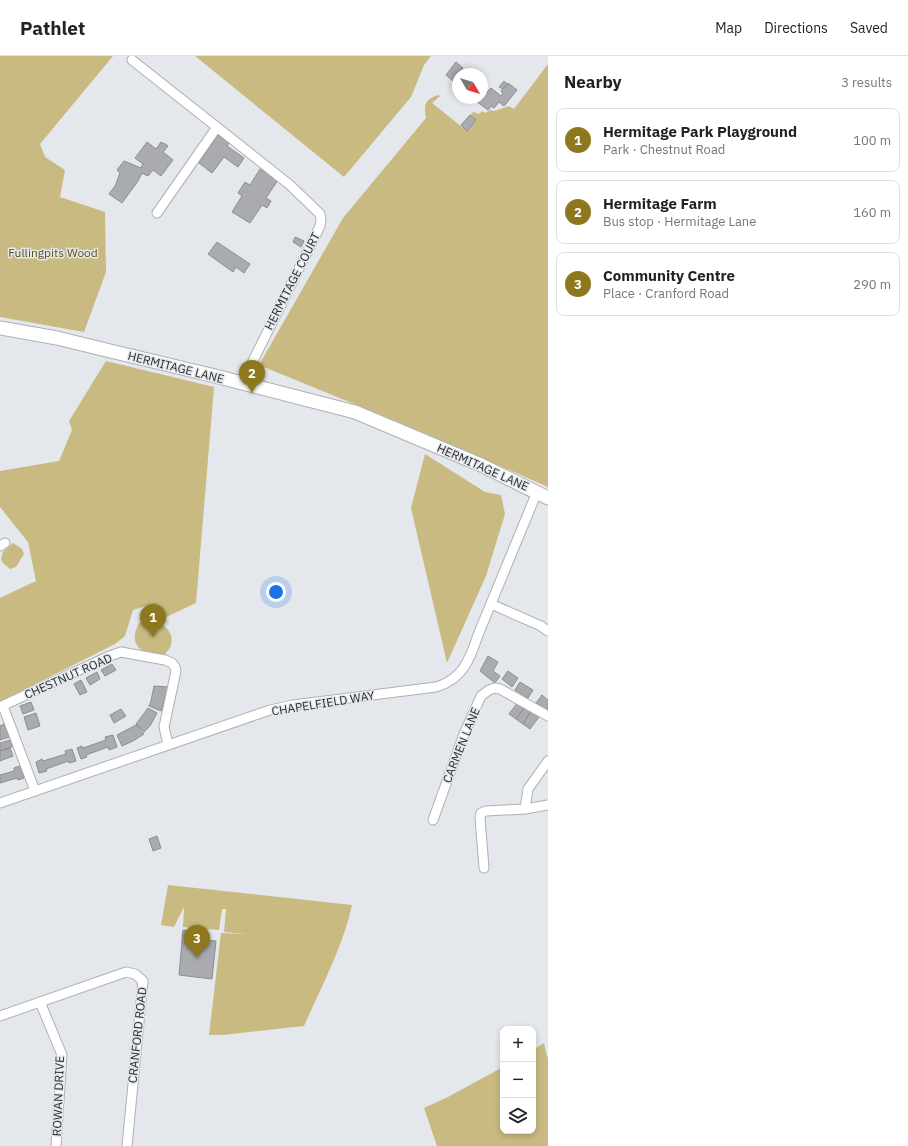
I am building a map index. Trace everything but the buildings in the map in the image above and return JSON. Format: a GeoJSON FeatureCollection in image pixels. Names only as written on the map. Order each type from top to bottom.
{"type":"FeatureCollection","features":[{"type":"Feature","properties":{"kind":"main road","name":"HERMITAGE LANE"},"geometry":{"type":"LineString","coordinates":[[0,328],[56,338],[355,412],[481,465],[542,495]]}},
{"type":"Feature","properties":{"kind":"street","name":"HERMITAGE COURT"},"geometry":{"type":"LineString","coordinates":[[132,60],[290,185],[320,214],[320,226],[242,383]]}},
{"type":"Feature","properties":{"kind":"street"},"geometry":{"type":"LineString","coordinates":[[157,213],[217,127]]}},
{"type":"Feature","properties":{"kind":"street","name":"CHAPELFIELD WAY"},"geometry":{"type":"LineString","coordinates":[[0,803],[168,744],[282,707],[443,685],[458,674],[470,658],[478,634],[491,604],[542,495]]}},
{"type":"Feature","properties":{"kind":"street"},"geometry":{"type":"LineString","coordinates":[[491,604],[548,630]]}},
{"type":"Feature","properties":{"kind":"street","name":"CHESTNUT ROAD"},"geometry":{"type":"LineString","coordinates":[[1,707],[107,657],[121,652],[165,660],[172,663],[176,671],[164,727],[168,744]]}},
{"type":"Feature","properties":{"kind":"street","name":"CARMEN LANE"},"geometry":{"type":"LineString","coordinates":[[433,820],[464,734],[481,696],[489,690],[495,688],[500,689],[548,716]]}},
{"type":"Feature","properties":{"kind":"street"},"geometry":{"type":"LineString","coordinates":[[1,707],[35,791]]}},
{"type":"Feature","properties":{"kind":"street"},"geometry":{"type":"LineString","coordinates":[[525,809],[528,789],[548,761]]}},
{"type":"Feature","properties":{"kind":"street"},"geometry":{"type":"LineString","coordinates":[[484,868],[480,818],[481,813],[486,811],[525,809],[548,805]]}},
{"type":"Feature","properties":{"kind":"street","name":"CRANFORD ROAD"},"geometry":{"type":"LineString","coordinates":[[0,1016],[126,972],[135,974],[142,981],[127,1146]]}},
{"type":"Feature","properties":{"kind":"street","name":"ROWAN DRIVE"},"geometry":{"type":"LineString","coordinates":[[40,1002],[62,1055],[56,1146]]}},
{"type":"Feature","properties":{"kind":"green space","name":"Fullingpits Wood"},"geometry":{"type":"Polygon","coordinates":[[[0,56],[113,56],[40,144],[45,157],[65,170],[60,197],[105,212],[106,272],[84,332],[0,317],[0,56]]]}},
{"type":"Feature","properties":{"kind":"green space"},"geometry":{"type":"Polygon","coordinates":[[[195,56],[431,56],[424,65],[411,97],[344,177],[195,56]]]}},
{"type":"Feature","properties":{"kind":"green space"},"geometry":{"type":"Polygon","coordinates":[[[548,64],[548,487],[403,424],[259,365],[343,218],[426,118],[425,106],[428,101],[438,95],[440,96],[432,103],[467,131],[476,120],[470,115],[473,112],[479,114],[482,111],[485,113],[490,110],[494,111],[509,106],[514,109],[548,64]]]}},
{"type":"Feature","properties":{"kind":"green space"},"geometry":{"type":"Polygon","coordinates":[[[106,361],[214,387],[196,603],[166,617],[152,604],[133,610],[125,636],[115,644],[0,702],[0,598],[36,581],[28,542],[0,507],[0,471],[59,461],[72,430],[69,421],[106,361]]]}},
{"type":"Feature","properties":{"kind":"green space"},"geometry":{"type":"Polygon","coordinates":[[[425,454],[485,492],[501,495],[505,514],[486,576],[447,663],[411,508],[425,454]]]}},
{"type":"Feature","properties":{"kind":"green space"},"geometry":{"type":"Polygon","coordinates":[[[13,543],[22,549],[24,554],[16,567],[10,569],[1,559],[3,552],[13,543]]]}},
{"type":"Feature","properties":{"kind":"green space"},"geometry":{"type":"Polygon","coordinates":[[[153,621],[162,625],[171,635],[172,640],[170,648],[164,656],[147,654],[139,648],[135,642],[135,632],[139,623],[153,621]]]}},
{"type":"Feature","properties":{"kind":"green space"},"geometry":{"type":"Polygon","coordinates":[[[168,885],[352,905],[343,936],[304,1026],[223,1035],[209,1035],[221,933],[247,934],[224,932],[226,909],[222,909],[219,930],[183,927],[184,907],[174,927],[161,925],[168,885]]]}},
{"type":"Feature","properties":{"kind":"green space"},"geometry":{"type":"Polygon","coordinates":[[[544,1043],[548,1060],[548,1146],[437,1146],[424,1108],[448,1097],[500,1069],[500,1134],[536,1134],[536,1048],[544,1043]]]}},
{"type":"Feature","properties":{"kind":"place","name":"Hermitage Farm"},"geometry":{"type":"Point","coordinates":[252,393]}},
{"type":"Feature","properties":{"kind":"place","name":"Hermitage Park Playground"},"geometry":{"type":"Point","coordinates":[153,637]}},
{"type":"Feature","properties":{"kind":"place","name":"Community Centre"},"geometry":{"type":"Point","coordinates":[197,958]}}]}
